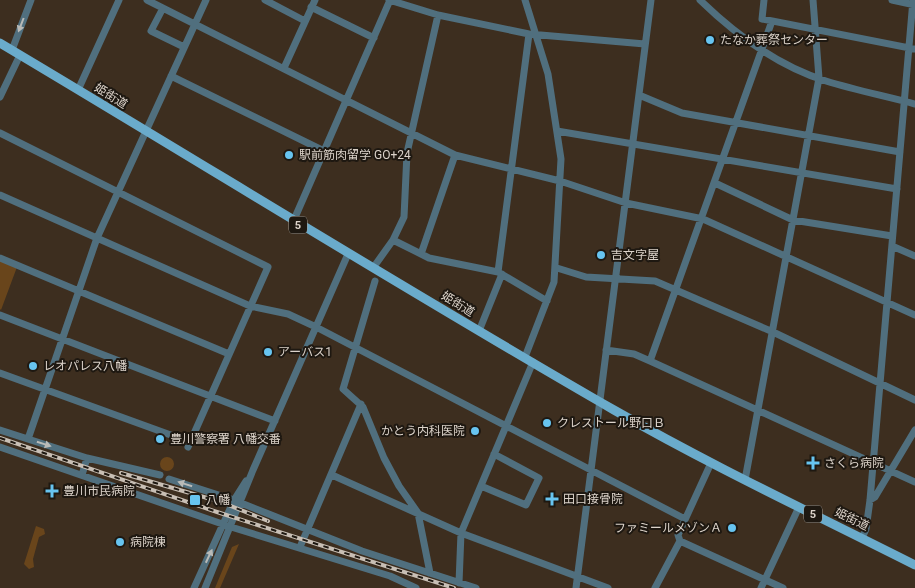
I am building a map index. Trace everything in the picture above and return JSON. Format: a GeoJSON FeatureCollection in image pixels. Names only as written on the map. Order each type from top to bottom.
{"type":"FeatureCollection","features":[{"type":"Feature","properties":{"kind":"main road","name":"姫街道"},"geometry":{"type":"LineString","coordinates":[[0,43],[293,222],[600,402],[711,464],[915,565]]}},
{"type":"Feature","properties":{"kind":"street"},"geometry":{"type":"LineString","coordinates":[[0,96],[16,52],[31,0]]}},
{"type":"Feature","properties":{"kind":"street"},"geometry":{"type":"LineString","coordinates":[[78,90],[119,0]]}},
{"type":"Feature","properties":{"kind":"street"},"geometry":{"type":"LineString","coordinates":[[147,0],[455,155],[560,181],[626,203],[703,219],[785,258],[915,315]]}},
{"type":"Feature","properties":{"kind":"street"},"geometry":{"type":"LineString","coordinates":[[28,439],[97,238],[144,131],[206,0]]}},
{"type":"Feature","properties":{"kind":"street"},"geometry":{"type":"LineString","coordinates":[[265,0],[305,21]]}},
{"type":"Feature","properties":{"kind":"street"},"geometry":{"type":"LineString","coordinates":[[293,222],[390,0],[438,15],[537,36],[645,44]]}},
{"type":"Feature","properties":{"kind":"street"},"geometry":{"type":"LineString","coordinates":[[459,583],[461,533],[506,424],[529,360],[557,268],[561,159],[548,74],[525,0]]}},
{"type":"Feature","properties":{"kind":"street"},"geometry":{"type":"LineString","coordinates":[[576,588],[606,350],[617,280],[651,0]]}},
{"type":"Feature","properties":{"kind":"street"},"geometry":{"type":"LineString","coordinates":[[700,0],[761,50],[819,78],[915,104]]}},
{"type":"Feature","properties":{"kind":"street"},"geometry":{"type":"LineString","coordinates":[[764,0],[762,19],[912,49]]}},
{"type":"Feature","properties":{"kind":"street"},"geometry":{"type":"LineString","coordinates":[[745,480],[819,78],[813,0]]}},
{"type":"Feature","properties":{"kind":"street"},"geometry":{"type":"LineString","coordinates":[[862,538],[866,529],[870,500],[904,102],[912,49],[914,3],[892,0]]}},
{"type":"Feature","properties":{"kind":"street"},"geometry":{"type":"LineString","coordinates":[[284,68],[313,4],[374,38]]}},
{"type":"Feature","properties":{"kind":"street"},"geometry":{"type":"LineString","coordinates":[[163,8],[152,31],[184,47]]}},
{"type":"Feature","properties":{"kind":"street"},"geometry":{"type":"LineString","coordinates":[[373,268],[393,240],[404,217],[407,153],[438,15]]}},
{"type":"Feature","properties":{"kind":"street"},"geometry":{"type":"LineString","coordinates":[[650,361],[703,219],[772,21]]}},
{"type":"Feature","properties":{"kind":"street"},"geometry":{"type":"LineString","coordinates":[[479,331],[500,273],[529,34]]}},
{"type":"Feature","properties":{"kind":"street"},"geometry":{"type":"LineString","coordinates":[[171,76],[324,151]]}},
{"type":"Feature","properties":{"kind":"street"},"geometry":{"type":"LineString","coordinates":[[639,95],[682,112],[900,152]]}},
{"type":"Feature","properties":{"kind":"street"},"geometry":{"type":"LineString","coordinates":[[557,131],[897,189]]}},
{"type":"Feature","properties":{"kind":"street"},"geometry":{"type":"LineString","coordinates":[[0,133],[118,190],[268,267],[189,444],[0,373]]}},
{"type":"Feature","properties":{"kind":"street"},"geometry":{"type":"LineString","coordinates":[[421,254],[455,155]]}},
{"type":"Feature","properties":{"kind":"street"},"geometry":{"type":"LineString","coordinates":[[715,183],[793,220],[892,236]]}},
{"type":"Feature","properties":{"kind":"street"},"geometry":{"type":"LineString","coordinates":[[0,195],[250,306],[288,314],[316,327],[506,424],[685,519]]}},
{"type":"Feature","properties":{"kind":"street"},"geometry":{"type":"LineString","coordinates":[[393,240],[429,258],[500,273],[547,301]]}},
{"type":"Feature","properties":{"kind":"street"},"geometry":{"type":"LineString","coordinates":[[892,246],[915,256]]}},
{"type":"Feature","properties":{"kind":"street"},"geometry":{"type":"LineString","coordinates":[[194,588],[224,524],[238,502],[253,470],[348,254]]}},
{"type":"Feature","properties":{"kind":"street"},"geometry":{"type":"LineString","coordinates":[[0,258],[229,354]]}},
{"type":"Feature","properties":{"kind":"street"},"geometry":{"type":"LineString","coordinates":[[557,268],[586,277],[655,281],[773,332],[915,400]]}},
{"type":"Feature","properties":{"kind":"street"},"geometry":{"type":"LineString","coordinates":[[375,281],[343,389],[361,404],[384,458],[399,486],[418,513],[430,573]]}},
{"type":"Feature","properties":{"kind":"street"},"geometry":{"type":"LineString","coordinates":[[0,315],[274,421]]}},
{"type":"Feature","properties":{"kind":"street"},"geometry":{"type":"LineString","coordinates":[[606,350],[634,354],[915,482]]}},
{"type":"Feature","properties":{"kind":"street"},"geometry":{"type":"LineString","coordinates":[[300,547],[361,404]]}},
{"type":"Feature","properties":{"kind":"street"},"geometry":{"type":"LineString","coordinates":[[0,430],[87,458],[160,476]]}},
{"type":"Feature","properties":{"kind":"street"},"geometry":{"type":"LineString","coordinates":[[870,500],[875,497],[915,430]]}},
{"type":"Feature","properties":{"kind":"street"},"geometry":{"type":"LineString","coordinates":[[0,447],[231,527],[390,576],[416,588]]}},
{"type":"Feature","properties":{"kind":"street"},"geometry":{"type":"LineString","coordinates":[[481,486],[526,505],[539,478],[494,454]]}},
{"type":"Feature","properties":{"kind":"street"},"geometry":{"type":"LineString","coordinates":[[82,475],[87,458]]}},
{"type":"Feature","properties":{"kind":"street"},"geometry":{"type":"LineString","coordinates":[[655,588],[680,541],[678,535],[711,464]]}},
{"type":"Feature","properties":{"kind":"street"},"geometry":{"type":"LineString","coordinates":[[332,475],[461,533],[608,588]]}},
{"type":"Feature","properties":{"kind":"street"},"geometry":{"type":"LineString","coordinates":[[169,479],[238,502],[307,531],[476,588]]}},
{"type":"Feature","properties":{"kind":"street"},"geometry":{"type":"LineString","coordinates":[[204,588],[231,527],[238,502]]}},
{"type":"Feature","properties":{"kind":"street"},"geometry":{"type":"LineString","coordinates":[[761,588],[799,507]]}},
{"type":"Feature","properties":{"kind":"street"},"geometry":{"type":"LineString","coordinates":[[680,541],[783,588]]}},
{"type":"Feature","properties":{"kind":"shaded area"},"geometry":{"type":"Polygon","coordinates":[[[0,260],[17,267],[1,310],[0,309],[0,260]]]}},
{"type":"Feature","properties":{"kind":"shaded area"},"geometry":{"type":"Polygon","coordinates":[[[164,457],[170,457],[174,464],[170,471],[164,471],[160,467],[160,461],[164,457]]]}},
{"type":"Feature","properties":{"kind":"shaded area"},"geometry":{"type":"Polygon","coordinates":[[[36,526],[44,529],[45,534],[39,537],[33,559],[34,567],[29,569],[24,564],[36,526]]]}},
{"type":"Feature","properties":{"kind":"shaded area"},"geometry":{"type":"Polygon","coordinates":[[[239,544],[220,588],[215,588],[232,547],[239,544]]]}},
{"type":"Feature","properties":{"kind":"railway"},"geometry":{"type":"LineString","coordinates":[[0,438],[217,512],[454,588]]}},
{"type":"Feature","properties":{"kind":"railway"},"geometry":{"type":"LineString","coordinates":[[121,473],[221,502],[268,521]]}},
{"type":"Feature","properties":{"kind":"place","name":"たなか葬祭センター"},"geometry":{"type":"Point","coordinates":[710,40]}},
{"type":"Feature","properties":{"kind":"place","name":"駅前筋肉留学 GO+24"},"geometry":{"type":"Point","coordinates":[289,155]}},
{"type":"Feature","properties":{"kind":"place","name":"吉文字屋"},"geometry":{"type":"Point","coordinates":[601,255]}},
{"type":"Feature","properties":{"kind":"place","name":"アーバス1"},"geometry":{"type":"Point","coordinates":[268,352]}},
{"type":"Feature","properties":{"kind":"place","name":"レオパレス八幡"},"geometry":{"type":"Point","coordinates":[33,366]}},
{"type":"Feature","properties":{"kind":"place","name":"クレストール野口Ｂ"},"geometry":{"type":"Point","coordinates":[547,423]}},
{"type":"Feature","properties":{"kind":"place","name":"かとう内科医院"},"geometry":{"type":"Point","coordinates":[475,431]}},
{"type":"Feature","properties":{"kind":"place","name":"豊川警察署 八幡交番"},"geometry":{"type":"Point","coordinates":[160,439]}},
{"type":"Feature","properties":{"kind":"place","name":"さくら病院"},"geometry":{"type":"Point","coordinates":[813,463]}},
{"type":"Feature","properties":{"kind":"place","name":"豊川市民病院"},"geometry":{"type":"Point","coordinates":[52,491]}},
{"type":"Feature","properties":{"kind":"place","name":"田口接骨院"},"geometry":{"type":"Point","coordinates":[552,499]}},
{"type":"Feature","properties":{"kind":"place","name":"八幡"},"geometry":{"type":"Point","coordinates":[195,500]}},
{"type":"Feature","properties":{"kind":"place","name":"ファミールメゾンＡ"},"geometry":{"type":"Point","coordinates":[732,528]}},
{"type":"Feature","properties":{"kind":"place","name":"病院棟"},"geometry":{"type":"Point","coordinates":[120,542]}}]}
